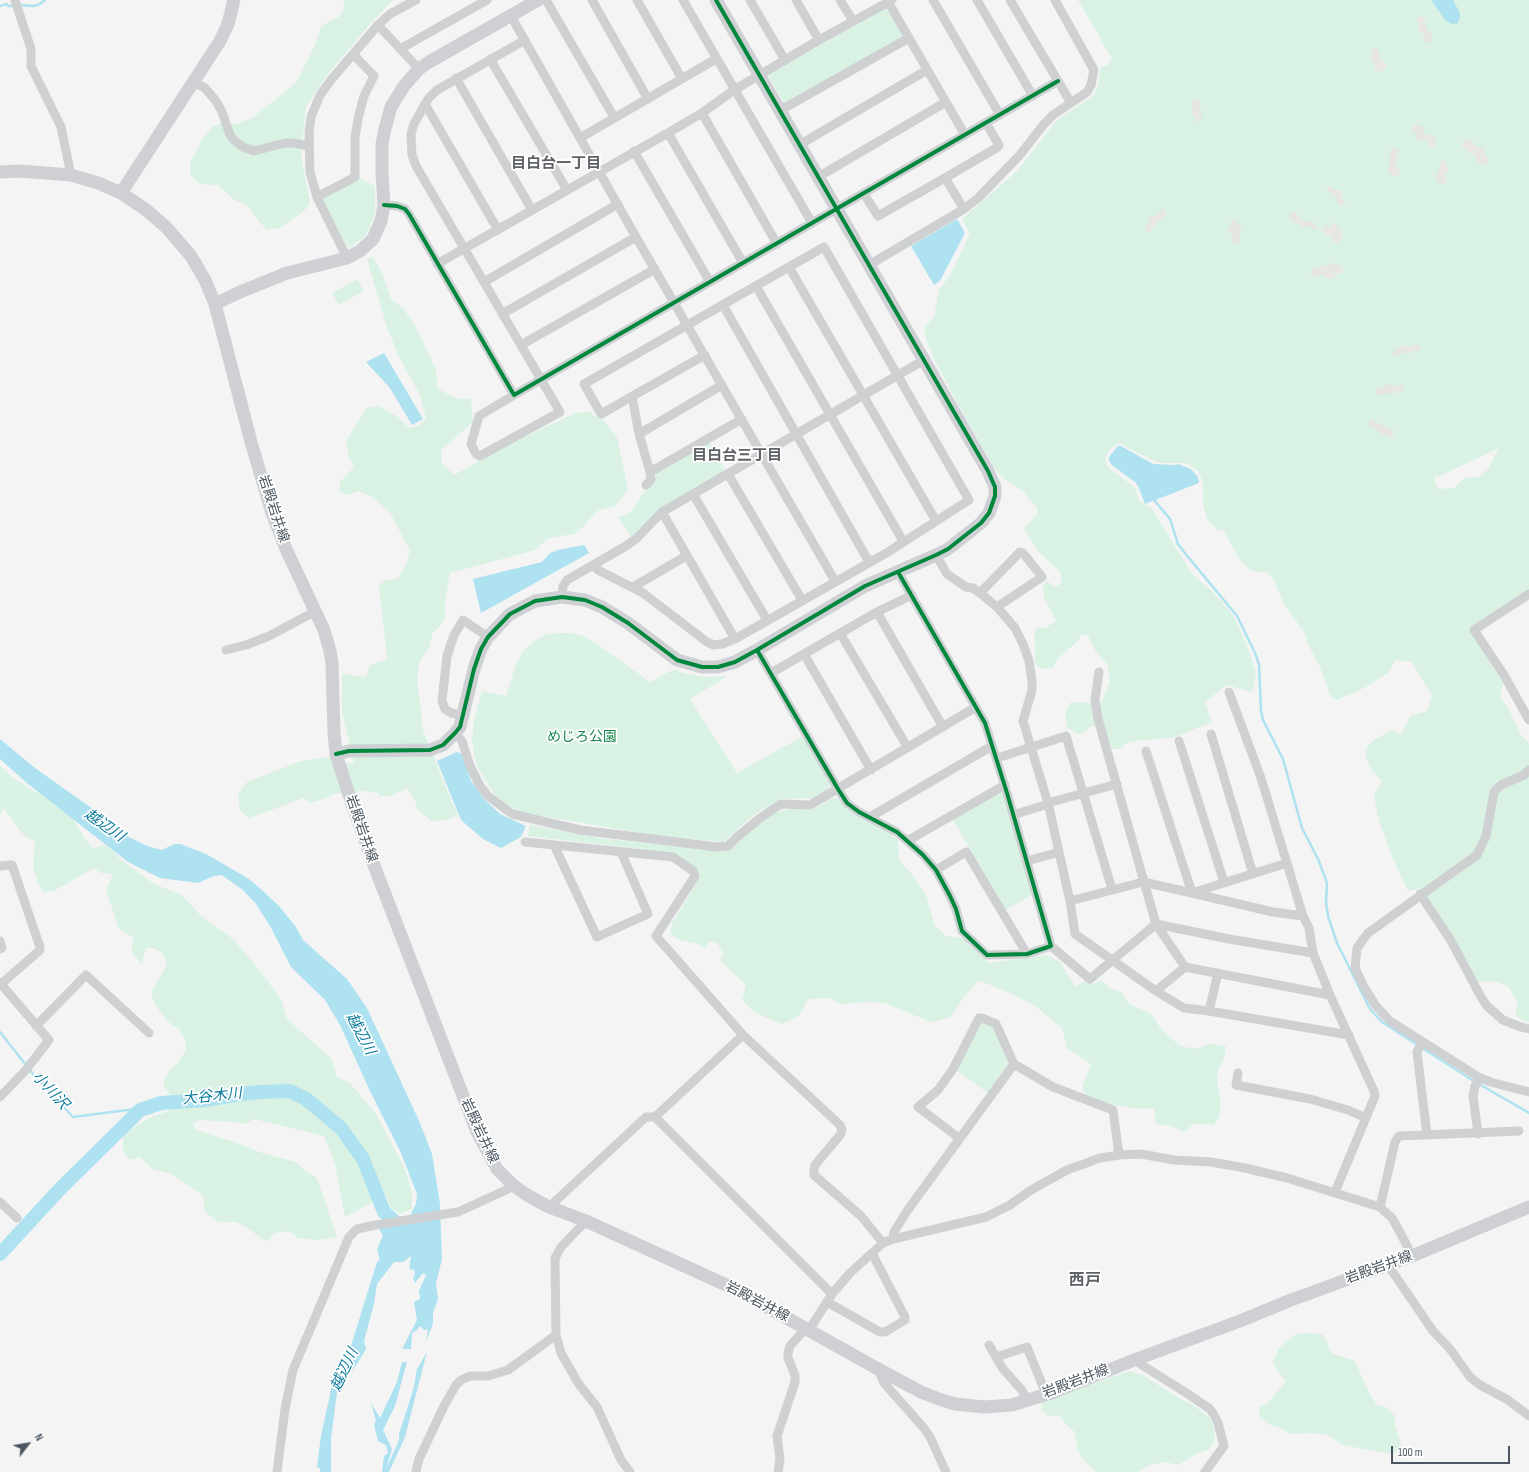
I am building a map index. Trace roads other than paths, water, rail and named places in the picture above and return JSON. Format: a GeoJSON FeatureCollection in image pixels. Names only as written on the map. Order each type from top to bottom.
{"type":"FeatureCollection","features":[{"type":"Feature","properties":{"kind":"main road"},"geometry":{"type":"LineString","coordinates":[[121,193],[220,41],[228,24],[234,0]]}},
{"type":"Feature","properties":{"kind":"main road"},"geometry":{"type":"LineString","coordinates":[[336,754],[349,751],[430,750],[443,745],[460,727],[474,669],[481,649],[488,637],[504,619],[519,608],[535,601],[562,597],[585,600],[602,606],[641,632],[677,660],[690,665],[718,667],[735,662],[757,650],[865,586],[948,549],[981,523],[989,513],[995,496],[995,487],[988,471],[716,0]]}},
{"type":"Feature","properties":{"kind":"main road"},"geometry":{"type":"LineString","coordinates":[[215,304],[252,286],[288,272],[347,258],[360,251],[374,239],[381,221],[384,205],[382,144],[391,108],[404,86],[419,69],[511,16],[530,2]]}},
{"type":"Feature","properties":{"kind":"main road","name":"岩殿岩井線"},"geometry":{"type":"LineString","coordinates":[[0,172],[19,171],[71,175],[98,183],[121,193],[158,219],[191,256],[199,269],[215,304],[251,442],[272,513],[286,549],[324,630],[332,663],[336,754],[375,868],[477,1132],[497,1169],[513,1185],[527,1195],[549,1207],[586,1221],[735,1289],[921,1392],[939,1400],[955,1404],[984,1407],[1012,1405],[1028,1401],[1412,1256],[1529,1207]]}},
{"type":"Feature","properties":{"kind":"street"},"geometry":{"type":"LineString","coordinates":[[15,0],[31,48],[31,66],[61,127],[71,175]]}},
{"type":"Feature","properties":{"kind":"street"},"geometry":{"type":"LineString","coordinates":[[347,258],[317,197],[310,172],[309,132],[311,117],[320,96],[331,80],[378,25],[390,14],[416,0]]}},
{"type":"Feature","properties":{"kind":"street"},"geometry":{"type":"LineString","coordinates":[[400,49],[487,0]]}},
{"type":"Feature","properties":{"kind":"street"},"geometry":{"type":"LineString","coordinates":[[546,0],[614,118]]}},
{"type":"Feature","properties":{"kind":"street"},"geometry":{"type":"LineString","coordinates":[[592,0],[648,98]]}},
{"type":"Feature","properties":{"kind":"street"},"geometry":{"type":"LineString","coordinates":[[637,0],[682,79]]}},
{"type":"Feature","properties":{"kind":"street"},"geometry":{"type":"LineString","coordinates":[[683,0],[812,223]]}},
{"type":"Feature","properties":{"kind":"street"},"geometry":{"type":"LineString","coordinates":[[750,0],[785,60]]}},
{"type":"Feature","properties":{"kind":"street"},"geometry":{"type":"LineString","coordinates":[[796,0],[819,40]]}},
{"type":"Feature","properties":{"kind":"street"},"geometry":{"type":"LineString","coordinates":[[840,0],[853,21]]}},
{"type":"Feature","properties":{"kind":"street"},"geometry":{"type":"LineString","coordinates":[[933,0],[1000,115]]}},
{"type":"Feature","properties":{"kind":"street"},"geometry":{"type":"LineString","coordinates":[[977,0],[1033,96]]}},
{"type":"Feature","properties":{"kind":"street"},"geometry":{"type":"LineString","coordinates":[[1010,0],[1071,103]]}},
{"type":"Feature","properties":{"kind":"street"},"geometry":{"type":"LineString","coordinates":[[869,265],[964,209],[978,198],[1019,156],[1053,115],[1087,92],[1091,85],[1094,70],[1055,0]]}},
{"type":"Feature","properties":{"kind":"street"},"geometry":{"type":"LineString","coordinates":[[437,264],[668,133],[702,113],[734,90],[759,75],[889,1],[965,135]]}},
{"type":"Feature","properties":{"kind":"street"},"geometry":{"type":"LineString","coordinates":[[511,16],[636,238],[835,581]]}},
{"type":"Feature","properties":{"kind":"street"},"geometry":{"type":"LineString","coordinates":[[378,25],[419,69]]}},
{"type":"Feature","properties":{"kind":"street"},"geometry":{"type":"LineString","coordinates":[[779,111],[909,38]]}},
{"type":"Feature","properties":{"kind":"street"},"geometry":{"type":"LineString","coordinates":[[525,40],[437,90],[425,104],[414,124],[411,134],[412,155],[416,166],[502,314],[521,345],[541,380],[560,412],[480,456],[476,454],[471,444],[479,416],[514,395],[541,380],[674,302],[837,210],[1058,82]]}},
{"type":"Feature","properties":{"kind":"street"},"geometry":{"type":"LineString","coordinates":[[317,197],[355,177],[355,138],[358,119],[364,96],[374,76],[353,54]]}},
{"type":"Feature","properties":{"kind":"street"},"geometry":{"type":"LineString","coordinates":[[490,59],[567,190]]}},
{"type":"Feature","properties":{"kind":"street"},"geometry":{"type":"LineString","coordinates":[[580,138],[716,59]]}},
{"type":"Feature","properties":{"kind":"street"},"geometry":{"type":"LineString","coordinates":[[799,145],[927,70]]}},
{"type":"Feature","properties":{"kind":"street"},"geometry":{"type":"LineString","coordinates":[[456,78],[532,210]]}},
{"type":"Feature","properties":{"kind":"street"},"geometry":{"type":"LineString","coordinates":[[194,82],[205,88],[216,101],[222,112],[230,134],[234,140],[243,147],[254,151],[285,143],[309,146]]}},
{"type":"Feature","properties":{"kind":"street"},"geometry":{"type":"LineString","coordinates":[[818,177],[946,102]]}},
{"type":"Feature","properties":{"kind":"street"},"geometry":{"type":"LineString","coordinates":[[425,104],[498,230]]}},
{"type":"Feature","properties":{"kind":"street"},"geometry":{"type":"LineString","coordinates":[[702,113],[777,244]]}},
{"type":"Feature","properties":{"kind":"street"},"geometry":{"type":"LineString","coordinates":[[864,194],[878,216],[945,178],[998,147],[999,145],[986,123]]}},
{"type":"Feature","properties":{"kind":"street"},"geometry":{"type":"LineString","coordinates":[[668,133],[743,263]]}},
{"type":"Feature","properties":{"kind":"street"},"geometry":{"type":"LineString","coordinates":[[634,151],[710,282]]}},
{"type":"Feature","properties":{"kind":"street"},"geometry":{"type":"LineString","coordinates":[[945,178],[964,209]]}},
{"type":"Feature","properties":{"kind":"street"},"geometry":{"type":"LineString","coordinates":[[484,282],[618,204]]}},
{"type":"Feature","properties":{"kind":"street"},"geometry":{"type":"LineString","coordinates":[[384,205],[397,206],[405,209],[409,214],[514,395]]}},
{"type":"Feature","properties":{"kind":"street"},"geometry":{"type":"LineString","coordinates":[[502,314],[636,238]]}},
{"type":"Feature","properties":{"kind":"street"},"geometry":{"type":"LineString","coordinates":[[593,564],[598,570],[642,593],[707,642],[718,645],[735,639],[869,562],[969,500],[824,247],[584,384],[601,414],[705,355]]}},
{"type":"Feature","properties":{"kind":"street"},"geometry":{"type":"LineString","coordinates":[[790,267],[936,521]]}},
{"type":"Feature","properties":{"kind":"street"},"geometry":{"type":"LineString","coordinates":[[521,345],[655,270]]}},
{"type":"Feature","properties":{"kind":"street"},"geometry":{"type":"LineString","coordinates":[[756,286],[903,541]]}},
{"type":"Feature","properties":{"kind":"street"},"geometry":{"type":"LineString","coordinates":[[723,305],[869,562]]}},
{"type":"Feature","properties":{"kind":"street"},"geometry":{"type":"LineString","coordinates":[[562,597],[563,586],[567,580],[637,538],[662,512],[924,360]]}},
{"type":"Feature","properties":{"kind":"street"},"geometry":{"type":"LineString","coordinates":[[639,434],[722,385]]}},
{"type":"Feature","properties":{"kind":"street"},"geometry":{"type":"LineString","coordinates":[[632,396],[639,434],[650,472],[651,480],[646,485]]}},
{"type":"Feature","properties":{"kind":"street"},"geometry":{"type":"LineString","coordinates":[[650,472],[742,419]]}},
{"type":"Feature","properties":{"kind":"street"},"geometry":{"type":"LineString","coordinates":[[728,474],[802,600]]}},
{"type":"Feature","properties":{"kind":"street"},"geometry":{"type":"LineString","coordinates":[[693,494],[767,620]]}},
{"type":"Feature","properties":{"kind":"street"},"geometry":{"type":"LineString","coordinates":[[662,512],[735,639]]}},
{"type":"Feature","properties":{"kind":"street"},"geometry":{"type":"LineString","coordinates":[[980,593],[1020,552],[1023,553],[1042,577],[998,607]]}},
{"type":"Feature","properties":{"kind":"street"},"geometry":{"type":"LineString","coordinates":[[936,555],[947,574],[966,588],[973,588],[998,607],[1015,628],[1023,644],[1029,661],[1032,681],[1032,690],[1023,722],[1048,804],[1070,901],[1075,934],[1156,991],[1184,1008],[1349,1035]]}},
{"type":"Feature","properties":{"kind":"street"},"geometry":{"type":"LineString","coordinates":[[633,587],[686,556]]}},
{"type":"Feature","properties":{"kind":"street"},"geometry":{"type":"LineString","coordinates":[[898,572],[985,723],[997,758],[1051,946],[1090,979],[1156,924]]}},
{"type":"Feature","properties":{"kind":"street"},"geometry":{"type":"LineString","coordinates":[[1529,594],[1474,630],[1504,675],[1529,720]]}},
{"type":"Feature","properties":{"kind":"street"},"geometry":{"type":"LineString","coordinates":[[771,673],[877,612],[912,595]]}},
{"type":"Feature","properties":{"kind":"street"},"geometry":{"type":"LineString","coordinates":[[226,650],[246,645],[316,611]]}},
{"type":"Feature","properties":{"kind":"street"},"geometry":{"type":"LineString","coordinates":[[877,612],[943,727]]}},
{"type":"Feature","properties":{"kind":"street"},"geometry":{"type":"LineString","coordinates":[[462,716],[446,709],[442,700],[447,656],[454,635],[463,620],[488,637]]}},
{"type":"Feature","properties":{"kind":"street"},"geometry":{"type":"LineString","coordinates":[[840,633],[908,748]]}},
{"type":"Feature","properties":{"kind":"street"},"geometry":{"type":"LineString","coordinates":[[757,650],[847,803],[853,808],[897,832],[923,855],[936,870],[956,909],[962,931],[988,955],[1027,954],[1051,946]]}},
{"type":"Feature","properties":{"kind":"street"},"geometry":{"type":"LineString","coordinates":[[804,654],[871,770]]}},
{"type":"Feature","properties":{"kind":"street"},"geometry":{"type":"LineString","coordinates":[[1099,672],[1095,699],[1098,719],[1143,882],[1156,924],[1185,967],[1330,995]]}},
{"type":"Feature","properties":{"kind":"street"},"geometry":{"type":"LineString","coordinates":[[1229,692],[1261,778],[1303,916],[1309,928],[1314,953],[1330,995],[1374,1091],[1375,1096],[1335,1192]]}},
{"type":"Feature","properties":{"kind":"street"},"geometry":{"type":"LineString","coordinates":[[455,733],[462,741],[470,766],[480,786],[497,804],[512,814],[580,830],[717,847],[728,846],[760,818],[781,804],[810,805],[976,708]]}},
{"type":"Feature","properties":{"kind":"street"},"geometry":{"type":"LineString","coordinates":[[1211,734],[1253,874]]}},
{"type":"Feature","properties":{"kind":"street"},"geometry":{"type":"LineString","coordinates":[[997,758],[1066,736],[1082,794],[1112,889]]}},
{"type":"Feature","properties":{"kind":"street"},"geometry":{"type":"LineString","coordinates":[[1179,741],[1224,882]]}},
{"type":"Feature","properties":{"kind":"street"},"geometry":{"type":"LineString","coordinates":[[870,817],[992,746]]}},
{"type":"Feature","properties":{"kind":"street"},"geometry":{"type":"LineString","coordinates":[[1146,751],[1192,893]]}},
{"type":"Feature","properties":{"kind":"street"},"geometry":{"type":"LineString","coordinates":[[1529,770],[1524,775],[1501,785],[1494,792],[1486,836],[1477,855],[1420,894],[1368,933],[1361,940],[1357,948],[1355,968],[1364,987],[1376,1006],[1390,1021],[1480,1078],[1529,1092]]}},
{"type":"Feature","properties":{"kind":"street"},"geometry":{"type":"LineString","coordinates":[[1013,815],[1117,784]]}},
{"type":"Feature","properties":{"kind":"street"},"geometry":{"type":"LineString","coordinates":[[907,841],[1004,785]]}},
{"type":"Feature","properties":{"kind":"street"},"geometry":{"type":"LineString","coordinates":[[525,842],[673,857],[693,871],[695,876],[656,936],[743,1035],[840,1125],[842,1130],[841,1134],[815,1164],[814,1175],[861,1216],[883,1243]]}},
{"type":"Feature","properties":{"kind":"street"},"geometry":{"type":"LineString","coordinates":[[554,845],[597,937],[648,914],[621,852]]}},
{"type":"Feature","properties":{"kind":"street"},"geometry":{"type":"LineString","coordinates":[[936,870],[966,852],[968,853],[1027,954]]}},
{"type":"Feature","properties":{"kind":"street"},"geometry":{"type":"LineString","coordinates":[[1027,861],[1059,852]]}},
{"type":"Feature","properties":{"kind":"street"},"geometry":{"type":"LineString","coordinates":[[1192,893],[1287,863]]}},
{"type":"Feature","properties":{"kind":"street"},"geometry":{"type":"LineString","coordinates":[[0,866],[12,866],[40,947],[40,950],[0,984],[49,1040],[25,1071],[0,1097]]}},
{"type":"Feature","properties":{"kind":"street"},"geometry":{"type":"LineString","coordinates":[[1070,901],[1143,882],[1273,912],[1303,916]]}},
{"type":"Feature","properties":{"kind":"street"},"geometry":{"type":"LineString","coordinates":[[1420,894],[1450,939],[1481,997],[1488,1006],[1503,1020],[1521,1028],[1529,1029]]}},
{"type":"Feature","properties":{"kind":"street"},"geometry":{"type":"LineString","coordinates":[[1156,924],[1229,939],[1314,953]]}},
{"type":"Feature","properties":{"kind":"street"},"geometry":{"type":"LineString","coordinates":[[0,941],[2,948],[0,950]]}},
{"type":"Feature","properties":{"kind":"street"},"geometry":{"type":"LineString","coordinates":[[1156,991],[1185,967]]}},
{"type":"Feature","properties":{"kind":"street"},"geometry":{"type":"LineString","coordinates":[[1209,1011],[1218,973]]}},
{"type":"Feature","properties":{"kind":"street"},"geometry":{"type":"LineString","coordinates":[[36,1026],[86,975],[149,1033]]}},
{"type":"Feature","properties":{"kind":"street"},"geometry":{"type":"LineString","coordinates":[[959,1138],[918,1107],[938,1090],[953,1069],[979,1018],[982,1018],[996,1024],[1014,1064],[1053,1087],[1113,1110],[1119,1155]]}},
{"type":"Feature","properties":{"kind":"street"},"geometry":{"type":"LineString","coordinates":[[549,1207],[646,1117],[655,1117],[743,1035]]}},
{"type":"Feature","properties":{"kind":"street"},"geometry":{"type":"LineString","coordinates":[[1422,1042],[1417,1052],[1427,1136]]}},
{"type":"Feature","properties":{"kind":"street"},"geometry":{"type":"LineString","coordinates":[[893,1239],[894,1232],[908,1211],[959,1138],[1014,1064]]}},
{"type":"Feature","properties":{"kind":"street"},"geometry":{"type":"LineString","coordinates":[[1238,1072],[1236,1085],[1310,1099],[1348,1110],[1366,1118]]}},
{"type":"Feature","properties":{"kind":"street"},"geometry":{"type":"LineString","coordinates":[[1478,1134],[1473,1096],[1475,1086],[1480,1078]]}},
{"type":"Feature","properties":{"kind":"street"},"geometry":{"type":"LineString","coordinates":[[655,1117],[829,1298],[880,1332],[884,1332],[904,1320],[905,1316],[872,1253]]}},
{"type":"Feature","properties":{"kind":"street"},"geometry":{"type":"LineString","coordinates":[[1380,1207],[1395,1142],[1399,1136],[1478,1134],[1519,1131]]}},
{"type":"Feature","properties":{"kind":"street"},"geometry":{"type":"LineString","coordinates":[[778,1472],[780,1459],[777,1436],[795,1382],[795,1375],[788,1358],[790,1346],[807,1329],[829,1298],[850,1273],[883,1243],[893,1239],[986,1217],[1010,1205],[1031,1190],[1067,1170],[1100,1158],[1141,1154],[1174,1160],[1211,1162],[1287,1178],[1335,1192],[1380,1207],[1392,1218],[1412,1256]]}},
{"type":"Feature","properties":{"kind":"street"},"geometry":{"type":"LineString","coordinates":[[277,1472],[285,1409],[293,1370],[302,1345],[349,1237],[357,1229],[375,1224],[446,1215],[458,1212],[506,1190],[513,1185]]}},
{"type":"Feature","properties":{"kind":"street"},"geometry":{"type":"LineString","coordinates":[[0,1202],[17,1218]]}},
{"type":"Feature","properties":{"kind":"street"},"geometry":{"type":"LineString","coordinates":[[586,1221],[562,1247],[555,1258],[556,1336],[562,1353],[578,1382],[597,1407],[621,1460],[630,1472]]}},
{"type":"Feature","properties":{"kind":"street"},"geometry":{"type":"LineString","coordinates":[[1386,1266],[1392,1271],[1432,1331],[1450,1349],[1470,1377],[1480,1385],[1508,1400],[1529,1416]]}},
{"type":"Feature","properties":{"kind":"street"},"geometry":{"type":"LineString","coordinates":[[416,1472],[418,1463],[444,1406],[456,1385],[461,1380],[470,1376],[488,1376],[508,1370],[556,1336]]}},
{"type":"Feature","properties":{"kind":"street"},"geometry":{"type":"LineString","coordinates":[[989,1345],[1003,1369],[1021,1389],[1028,1401]]}},
{"type":"Feature","properties":{"kind":"street"},"geometry":{"type":"LineString","coordinates":[[996,1357],[1027,1348],[1046,1394]]}},
{"type":"Feature","properties":{"kind":"street"},"geometry":{"type":"LineString","coordinates":[[1134,1360],[1193,1397],[1210,1409],[1213,1413],[1218,1424],[1224,1446],[1205,1472]]}},
{"type":"Feature","properties":{"kind":"street"},"geometry":{"type":"LineString","coordinates":[[878,1369],[884,1383],[930,1437],[946,1472]]}},
{"type":"Feature","properties":{"kind":"water"},"geometry":{"type":"Polygon","coordinates":[[[1431,0],[1453,0],[1460,13],[1458,23],[1452,24],[1446,21],[1431,0]]]}},
{"type":"Feature","properties":{"kind":"water"},"geometry":{"type":"Polygon","coordinates":[[[957,219],[965,233],[940,281],[934,285],[911,246],[957,219]]]}},
{"type":"Feature","properties":{"kind":"water"},"geometry":{"type":"Polygon","coordinates":[[[384,353],[423,419],[412,425],[390,388],[366,362],[384,353]]]}},
{"type":"Feature","properties":{"kind":"water"},"geometry":{"type":"Polygon","coordinates":[[[1118,446],[1121,446],[1153,464],[1178,464],[1191,469],[1198,477],[1199,483],[1145,504],[1135,482],[1113,466],[1109,461],[1109,457],[1118,446]]]}},
{"type":"Feature","properties":{"kind":"water"},"geometry":{"type":"Polygon","coordinates":[[[584,545],[589,553],[481,613],[473,579],[542,562],[550,553],[584,545]]]}},
{"type":"Feature","properties":{"kind":"water","name":"越辺川"},"geometry":{"type":"Polygon","coordinates":[[[0,739],[35,768],[114,824],[127,836],[147,846],[162,850],[174,844],[180,844],[206,854],[249,879],[264,892],[279,906],[296,927],[303,940],[347,979],[367,1008],[420,1123],[432,1154],[440,1204],[442,1259],[436,1283],[438,1299],[433,1313],[433,1324],[426,1341],[428,1329],[424,1330],[420,1326],[412,1333],[411,1349],[402,1349],[417,1320],[414,1302],[420,1299],[419,1291],[426,1275],[423,1273],[415,1283],[413,1278],[415,1274],[414,1270],[409,1269],[411,1256],[403,1262],[394,1262],[377,1284],[374,1304],[364,1341],[366,1349],[337,1392],[331,1439],[331,1472],[320,1472],[320,1469],[317,1467],[321,1436],[332,1385],[349,1352],[377,1262],[380,1260],[377,1250],[383,1235],[378,1228],[405,1226],[416,1204],[417,1194],[401,1153],[370,1091],[340,1025],[325,1000],[291,967],[270,926],[256,904],[244,891],[222,875],[214,876],[198,883],[160,878],[128,862],[28,784],[0,759],[0,739]]]}},
{"type":"Feature","properties":{"kind":"water"},"geometry":{"type":"Polygon","coordinates":[[[457,752],[462,754],[471,781],[484,799],[500,814],[526,826],[521,837],[501,848],[483,839],[461,820],[437,761],[457,752]]]}},
{"type":"Feature","properties":{"kind":"water"},"geometry":{"type":"Polygon","coordinates":[[[427,1352],[405,1437],[389,1472],[382,1472],[384,1456],[388,1453],[386,1445],[378,1441],[374,1425],[376,1420],[371,1403],[380,1418],[397,1382],[402,1362],[407,1362],[395,1406],[383,1430],[392,1449],[386,1469],[399,1440],[399,1434],[414,1387],[417,1369],[427,1352]]]}},
{"type":"Feature","properties":{"kind":"waterway"},"geometry":{"type":"LineString","coordinates":[[19,5],[33,6],[38,5],[45,0]]}},
{"type":"Feature","properties":{"kind":"waterway"},"geometry":{"type":"LineString","coordinates":[[0,6],[7,4],[8,6],[14,6]]}},
{"type":"Feature","properties":{"kind":"waterway"},"geometry":{"type":"LineString","coordinates":[[1154,500],[1170,519],[1178,544],[1237,616],[1255,653],[1259,664],[1261,711],[1263,720],[1283,759],[1302,828],[1318,859],[1325,877],[1327,884],[1326,902],[1328,916],[1337,943],[1370,1009],[1382,1022],[1472,1080],[1529,1113]]}},
{"type":"Feature","properties":{"kind":"waterway","name":"小川沢"},"geometry":{"type":"LineString","coordinates":[[0,1032],[33,1074],[73,1117],[135,1109],[140,1110]]}},
{"type":"Feature","properties":{"kind":"waterway","name":"大谷木川"},"geometry":{"type":"LineString","coordinates":[[0,1254],[59,1190],[140,1110],[161,1103],[205,1100],[260,1092],[290,1091],[306,1099],[341,1128],[363,1159],[384,1212],[405,1231]]}},
{"type":"Feature","properties":{"kind":"district","name":"目白台一丁目"},"geometry":{"type":"Point","coordinates":[556,164]}},
{"type":"Feature","properties":{"kind":"district","name":"目白台三丁目"},"geometry":{"type":"Point","coordinates":[737,456]}},
{"type":"Feature","properties":{"kind":"district","name":"西戸"},"geometry":{"type":"Point","coordinates":[1085,1281]}},
{"type":"Feature","properties":{"kind":"park label","name":"めじろ公園"},"geometry":{"type":"Point","coordinates":[582,737]}}]}
